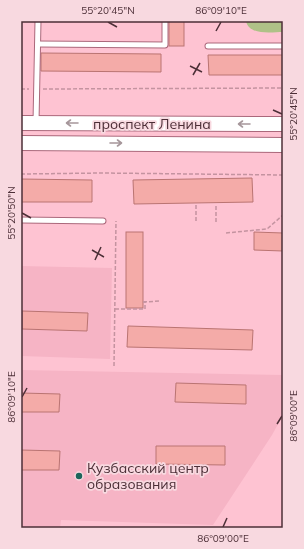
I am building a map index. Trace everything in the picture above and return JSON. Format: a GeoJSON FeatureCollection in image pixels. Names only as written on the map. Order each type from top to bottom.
{"type":"FeatureCollection","features":[{"type":"Feature","properties":{"kind":"main road","name":"проспект Ленина"},"geometry":{"type":"LineString","coordinates":[[21,123],[283,124]]}},
{"type":"Feature","properties":{"kind":"main road","name":"проспект Ленина"},"geometry":{"type":"LineString","coordinates":[[21,143],[283,144]]}},
{"type":"Feature","properties":{"kind":"lane"},"geometry":{"type":"LineString","coordinates":[[36,123],[38,21]]}},
{"type":"Feature","properties":{"kind":"lane"},"geometry":{"type":"LineString","coordinates":[[38,44],[165,45],[165,21]]}},
{"type":"Feature","properties":{"kind":"lane"},"geometry":{"type":"LineString","coordinates":[[208,46],[283,46]]}},
{"type":"Feature","properties":{"kind":"lane"},"geometry":{"type":"LineString","coordinates":[[21,220],[103,220]]}},
{"type":"Feature","properties":{"kind":"path"},"geometry":{"type":"LineString","coordinates":[[21,89],[283,88]]}},
{"type":"Feature","properties":{"kind":"path"},"geometry":{"type":"LineString","coordinates":[[21,174],[103,173],[283,175]]}},
{"type":"Feature","properties":{"kind":"path"},"geometry":{"type":"LineString","coordinates":[[196,205],[196,222]]}},
{"type":"Feature","properties":{"kind":"path"},"geometry":{"type":"LineString","coordinates":[[216,205],[216,222]]}},
{"type":"Feature","properties":{"kind":"path"},"geometry":{"type":"LineString","coordinates":[[226,232],[267,229],[283,215]]}},
{"type":"Feature","properties":{"kind":"path"},"geometry":{"type":"LineString","coordinates":[[114,366],[116,221]]}},
{"type":"Feature","properties":{"kind":"path"},"geometry":{"type":"LineString","coordinates":[[114,309],[145,309],[144,301],[161,301]]}},
{"type":"Feature","properties":{"kind":"shaded area"},"geometry":{"type":"Polygon","coordinates":[[[21,266],[112,268],[110,359],[21,356],[21,266]]]}},
{"type":"Feature","properties":{"kind":"shaded area"},"geometry":{"type":"Polygon","coordinates":[[[21,370],[283,375],[283,415],[272,435],[213,525],[61,520],[60,528],[21,528],[21,370]]]}},
{"type":"Feature","properties":{"kind":"green space"},"geometry":{"type":"Polygon","coordinates":[[[246,21],[283,21],[283,32],[256,31],[248,26],[246,21]]]}},
{"type":"Feature","properties":{"kind":"building"},"geometry":{"type":"Polygon","coordinates":[[[169,21],[184,21],[184,46],[169,46],[169,21]]]}},
{"type":"Feature","properties":{"kind":"building"},"geometry":{"type":"Polygon","coordinates":[[[41,53],[161,54],[161,72],[41,71],[41,53]]]}},
{"type":"Feature","properties":{"kind":"building"},"geometry":{"type":"Polygon","coordinates":[[[208,55],[283,55],[283,75],[209,75],[208,55]]]}},
{"type":"Feature","properties":{"kind":"building"},"geometry":{"type":"Polygon","coordinates":[[[252,178],[253,202],[134,204],[133,180],[252,178]]]}},
{"type":"Feature","properties":{"kind":"building"},"geometry":{"type":"Polygon","coordinates":[[[21,179],[92,180],[92,202],[21,202],[21,179]]]}},
{"type":"Feature","properties":{"kind":"building"},"geometry":{"type":"Polygon","coordinates":[[[126,232],[143,232],[143,308],[126,308],[126,232]]]}},
{"type":"Feature","properties":{"kind":"building"},"geometry":{"type":"Polygon","coordinates":[[[254,232],[283,233],[283,251],[254,250],[254,232]]]}},
{"type":"Feature","properties":{"kind":"building"},"geometry":{"type":"Polygon","coordinates":[[[22,311],[88,313],[87,331],[22,329],[22,311]]]}},
{"type":"Feature","properties":{"kind":"building"},"geometry":{"type":"Polygon","coordinates":[[[128,326],[253,330],[252,350],[127,347],[128,326]]]}},
{"type":"Feature","properties":{"kind":"building"},"geometry":{"type":"Polygon","coordinates":[[[176,383],[246,385],[246,404],[175,402],[176,383]]]}},
{"type":"Feature","properties":{"kind":"building"},"geometry":{"type":"Polygon","coordinates":[[[21,393],[60,394],[59,412],[21,412],[21,393]]]}},
{"type":"Feature","properties":{"kind":"building"},"geometry":{"type":"Polygon","coordinates":[[[156,446],[225,446],[225,465],[156,464],[156,446]]]}},
{"type":"Feature","properties":{"kind":"building"},"geometry":{"type":"Polygon","coordinates":[[[21,450],[60,451],[59,470],[21,470],[21,450]]]}},
{"type":"Feature","properties":{"kind":"place","name":"Кузбасский центр образования"},"geometry":{"type":"Point","coordinates":[79,476]}}]}
